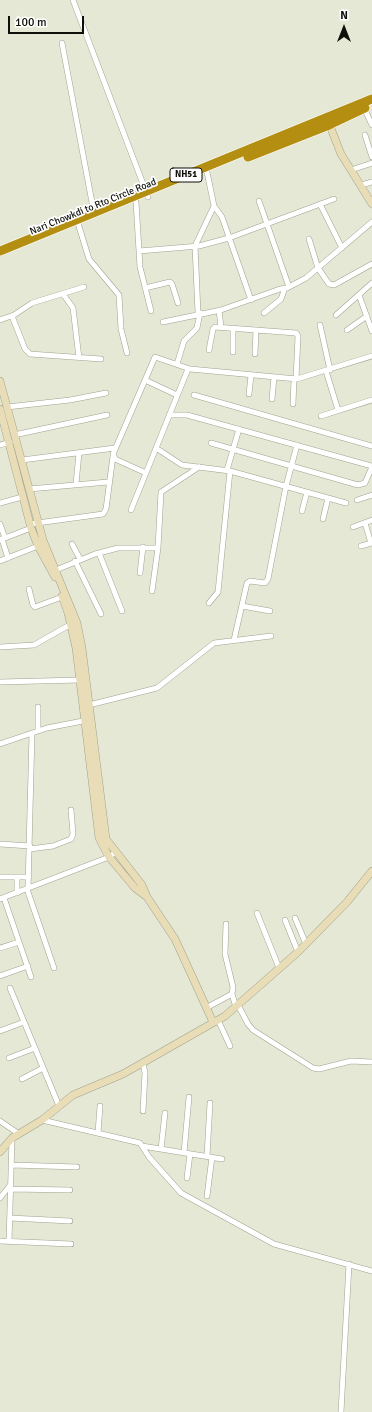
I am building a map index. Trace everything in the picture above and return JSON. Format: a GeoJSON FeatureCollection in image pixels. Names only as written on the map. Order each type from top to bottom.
{"type":"FeatureCollection","features":[{"type":"Feature","properties":{"kind":"highway","name":"NH51"},"geometry":{"type":"LineString","coordinates":[[0,251],[78,222],[94,213],[147,194],[328,121],[372,99]]}},
{"type":"Feature","properties":{"kind":"highway","name":"Nari Chowkdi to Rto Circle Road"},"geometry":{"type":"LineString","coordinates":[[0,257],[78,222],[136,202],[147,194],[208,172],[328,121],[368,107]]}},
{"type":"Feature","properties":{"kind":"street"},"geometry":{"type":"LineString","coordinates":[[73,0],[147,194]]}},
{"type":"Feature","properties":{"kind":"street"},"geometry":{"type":"LineString","coordinates":[[62,43],[94,213]]}},
{"type":"Feature","properties":{"kind":"street"},"geometry":{"type":"LineString","coordinates":[[368,107],[372,125]]}},
{"type":"Feature","properties":{"kind":"street"},"geometry":{"type":"LineString","coordinates":[[328,121],[341,154],[372,204]]}},
{"type":"Feature","properties":{"kind":"street"},"geometry":{"type":"LineString","coordinates":[[365,135],[372,157]]}},
{"type":"Feature","properties":{"kind":"street"},"geometry":{"type":"LineString","coordinates":[[351,170],[372,163]]}},
{"type":"Feature","properties":{"kind":"street"},"geometry":{"type":"LineString","coordinates":[[208,172],[214,206],[222,217],[251,300]]}},
{"type":"Feature","properties":{"kind":"street"},"geometry":{"type":"LineString","coordinates":[[361,185],[372,182]]}},
{"type":"Feature","properties":{"kind":"street"},"geometry":{"type":"LineString","coordinates":[[139,251],[195,246],[229,238],[334,199]]}},
{"type":"Feature","properties":{"kind":"street"},"geometry":{"type":"LineString","coordinates":[[259,201],[287,287],[281,299],[264,313]]}},
{"type":"Feature","properties":{"kind":"street"},"geometry":{"type":"LineString","coordinates":[[136,202],[141,272],[151,311]]}},
{"type":"Feature","properties":{"kind":"street"},"geometry":{"type":"LineString","coordinates":[[320,204],[342,248]]}},
{"type":"Feature","properties":{"kind":"street"},"geometry":{"type":"LineString","coordinates":[[176,364],[184,341],[198,328],[199,313],[195,246],[214,206]]}},
{"type":"Feature","properties":{"kind":"street"},"geometry":{"type":"LineString","coordinates":[[78,222],[89,259],[118,295],[121,329],[127,353]]}},
{"type":"Feature","properties":{"kind":"street"},"geometry":{"type":"LineString","coordinates":[[163,322],[199,313],[219,310],[287,287],[306,278],[372,222]]}},
{"type":"Feature","properties":{"kind":"street"},"geometry":{"type":"LineString","coordinates":[[309,238],[318,268],[327,282],[331,285],[372,264]]}},
{"type":"Feature","properties":{"kind":"street"},"geometry":{"type":"LineString","coordinates":[[145,288],[170,282],[178,303]]}},
{"type":"Feature","properties":{"kind":"street"},"geometry":{"type":"LineString","coordinates":[[336,315],[372,283]]}},
{"type":"Feature","properties":{"kind":"street"},"geometry":{"type":"LineString","coordinates":[[0,320],[12,316],[32,303],[84,287]]}},
{"type":"Feature","properties":{"kind":"street"},"geometry":{"type":"LineString","coordinates":[[63,294],[73,308],[79,358]]}},
{"type":"Feature","properties":{"kind":"street"},"geometry":{"type":"LineString","coordinates":[[359,295],[372,331]]}},
{"type":"Feature","properties":{"kind":"street"},"geometry":{"type":"LineString","coordinates":[[219,310],[221,327]]}},
{"type":"Feature","properties":{"kind":"street"},"geometry":{"type":"LineString","coordinates":[[12,316],[27,352],[34,355],[101,359]]}},
{"type":"Feature","properties":{"kind":"street"},"geometry":{"type":"LineString","coordinates":[[347,330],[366,316]]}},
{"type":"Feature","properties":{"kind":"street"},"geometry":{"type":"LineString","coordinates":[[320,324],[328,371],[338,410]]}},
{"type":"Feature","properties":{"kind":"street"},"geometry":{"type":"LineString","coordinates":[[209,350],[213,329],[215,327],[297,333],[293,404]]}},
{"type":"Feature","properties":{"kind":"street"},"geometry":{"type":"LineString","coordinates":[[233,328],[233,352]]}},
{"type":"Feature","properties":{"kind":"street"},"geometry":{"type":"LineString","coordinates":[[255,354],[256,330]]}},
{"type":"Feature","properties":{"kind":"street"},"geometry":{"type":"LineString","coordinates":[[2,539],[38,523],[103,514],[106,509],[108,482],[115,448],[155,358],[188,369],[295,379],[328,371],[372,356]]}},
{"type":"Feature","properties":{"kind":"street"},"geometry":{"type":"LineString","coordinates":[[131,510],[188,369]]}},
{"type":"Feature","properties":{"kind":"street"},"geometry":{"type":"LineString","coordinates":[[249,394],[251,375]]}},
{"type":"Feature","properties":{"kind":"street"},"geometry":{"type":"LineString","coordinates":[[272,399],[274,377]]}},
{"type":"Feature","properties":{"kind":"street"},"geometry":{"type":"LineString","coordinates":[[145,380],[177,395]]}},
{"type":"Feature","properties":{"kind":"street"},"geometry":{"type":"LineString","coordinates":[[0,381],[3,408],[13,439],[22,460],[44,544],[73,623],[80,680],[108,842],[142,885],[147,897],[175,939],[206,1008],[230,1046]]}},
{"type":"Feature","properties":{"kind":"street"},"geometry":{"type":"LineString","coordinates":[[3,408],[70,400],[106,393]]}},
{"type":"Feature","properties":{"kind":"street"},"geometry":{"type":"LineString","coordinates":[[194,395],[372,446]]}},
{"type":"Feature","properties":{"kind":"street"},"geometry":{"type":"LineString","coordinates":[[321,416],[372,400]]}},
{"type":"Feature","properties":{"kind":"street"},"geometry":{"type":"LineString","coordinates":[[0,445],[13,439],[107,415]]}},
{"type":"Feature","properties":{"kind":"street"},"geometry":{"type":"LineString","coordinates":[[169,415],[187,415],[372,466],[365,483],[361,485],[211,444]]}},
{"type":"Feature","properties":{"kind":"street"},"geometry":{"type":"LineString","coordinates":[[210,603],[218,592],[229,470],[239,429]]}},
{"type":"Feature","properties":{"kind":"street"},"geometry":{"type":"LineString","coordinates":[[13,439],[22,497],[30,526],[38,546],[56,574],[62,597],[82,645],[89,705],[88,720],[98,831],[109,857],[135,888],[147,897]]}},
{"type":"Feature","properties":{"kind":"street"},"geometry":{"type":"LineString","coordinates":[[234,640],[247,582],[266,582],[268,579],[286,486],[297,445]]}},
{"type":"Feature","properties":{"kind":"street"},"geometry":{"type":"LineString","coordinates":[[22,460],[115,448]]}},
{"type":"Feature","properties":{"kind":"street"},"geometry":{"type":"LineString","coordinates":[[156,448],[179,464],[229,470],[346,503]]}},
{"type":"Feature","properties":{"kind":"street"},"geometry":{"type":"LineString","coordinates":[[76,484],[80,453]]}},
{"type":"Feature","properties":{"kind":"street"},"geometry":{"type":"LineString","coordinates":[[113,456],[115,459],[146,473]]}},
{"type":"Feature","properties":{"kind":"street"},"geometry":{"type":"LineString","coordinates":[[152,591],[158,548],[161,492],[199,467]]}},
{"type":"Feature","properties":{"kind":"street"},"geometry":{"type":"LineString","coordinates":[[29,490],[76,484],[108,482]]}},
{"type":"Feature","properties":{"kind":"street"},"geometry":{"type":"LineString","coordinates":[[302,511],[307,492]]}},
{"type":"Feature","properties":{"kind":"street"},"geometry":{"type":"LineString","coordinates":[[357,500],[372,495]]}},
{"type":"Feature","properties":{"kind":"street"},"geometry":{"type":"LineString","coordinates":[[0,502],[22,497]]}},
{"type":"Feature","properties":{"kind":"street"},"geometry":{"type":"LineString","coordinates":[[323,519],[328,498]]}},
{"type":"Feature","properties":{"kind":"street"},"geometry":{"type":"LineString","coordinates":[[353,527],[372,520]]}},
{"type":"Feature","properties":{"kind":"street"},"geometry":{"type":"LineString","coordinates":[[361,546],[372,543],[365,523]]}},
{"type":"Feature","properties":{"kind":"street"},"geometry":{"type":"LineString","coordinates":[[0,524],[2,539],[8,558]]}},
{"type":"Feature","properties":{"kind":"street"},"geometry":{"type":"LineString","coordinates":[[72,544],[101,614]]}},
{"type":"Feature","properties":{"kind":"street"},"geometry":{"type":"LineString","coordinates":[[0,561],[38,546]]}},
{"type":"Feature","properties":{"kind":"street"},"geometry":{"type":"LineString","coordinates":[[140,573],[143,547]]}},
{"type":"Feature","properties":{"kind":"street"},"geometry":{"type":"LineString","coordinates":[[56,574],[78,560],[118,548],[158,548]]}},
{"type":"Feature","properties":{"kind":"street"},"geometry":{"type":"LineString","coordinates":[[99,553],[122,611]]}},
{"type":"Feature","properties":{"kind":"street"},"geometry":{"type":"LineString","coordinates":[[29,590],[33,605],[35,607],[62,597]]}},
{"type":"Feature","properties":{"kind":"street"},"geometry":{"type":"LineString","coordinates":[[242,606],[270,611]]}},
{"type":"Feature","properties":{"kind":"street"},"geometry":{"type":"LineString","coordinates":[[0,647],[34,645],[73,623]]}},
{"type":"Feature","properties":{"kind":"street"},"geometry":{"type":"LineString","coordinates":[[89,705],[157,688],[210,645],[234,640],[270,636]]}},
{"type":"Feature","properties":{"kind":"street"},"geometry":{"type":"LineString","coordinates":[[0,682],[80,680]]}},
{"type":"Feature","properties":{"kind":"street"},"geometry":{"type":"LineString","coordinates":[[38,707],[38,731]]}},
{"type":"Feature","properties":{"kind":"street"},"geometry":{"type":"LineString","coordinates":[[0,744],[38,731],[88,720]]}},
{"type":"Feature","properties":{"kind":"street"},"geometry":{"type":"LineString","coordinates":[[32,733],[28,888],[54,968]]}},
{"type":"Feature","properties":{"kind":"street"},"geometry":{"type":"LineString","coordinates":[[0,844],[30,847],[53,846],[71,839],[71,810]]}},
{"type":"Feature","properties":{"kind":"street"},"geometry":{"type":"LineString","coordinates":[[31,977],[2,898],[109,857],[116,852]]}},
{"type":"Feature","properties":{"kind":"street"},"geometry":{"type":"LineString","coordinates":[[0,1152],[16,1136],[42,1120],[73,1095],[123,1074],[215,1021],[237,1006],[306,944],[347,902],[372,871]]}},
{"type":"Feature","properties":{"kind":"street"},"geometry":{"type":"LineString","coordinates":[[0,877],[29,877]]}},
{"type":"Feature","properties":{"kind":"street"},"geometry":{"type":"LineString","coordinates":[[17,877],[17,893]]}},
{"type":"Feature","properties":{"kind":"street"},"geometry":{"type":"LineString","coordinates":[[257,913],[279,968]]}},
{"type":"Feature","properties":{"kind":"street"},"geometry":{"type":"LineString","coordinates":[[295,918],[306,944]]}},
{"type":"Feature","properties":{"kind":"street"},"geometry":{"type":"LineString","coordinates":[[285,920],[298,952]]}},
{"type":"Feature","properties":{"kind":"street"},"geometry":{"type":"LineString","coordinates":[[226,924],[225,954],[233,987],[232,994],[237,1006],[253,1030],[313,1068],[319,1069],[351,1061],[372,1062]]}},
{"type":"Feature","properties":{"kind":"street"},"geometry":{"type":"LineString","coordinates":[[0,948],[19,942]]}},
{"type":"Feature","properties":{"kind":"street"},"geometry":{"type":"LineString","coordinates":[[0,976],[28,966]]}},
{"type":"Feature","properties":{"kind":"street"},"geometry":{"type":"LineString","coordinates":[[10,988],[59,1106]]}},
{"type":"Feature","properties":{"kind":"street"},"geometry":{"type":"LineString","coordinates":[[206,1008],[232,994]]}},
{"type":"Feature","properties":{"kind":"street"},"geometry":{"type":"LineString","coordinates":[[0,1031],[24,1022]]}},
{"type":"Feature","properties":{"kind":"street"},"geometry":{"type":"LineString","coordinates":[[9,1058],[34,1048]]}},
{"type":"Feature","properties":{"kind":"street"},"geometry":{"type":"LineString","coordinates":[[143,1063],[145,1073],[143,1111]]}},
{"type":"Feature","properties":{"kind":"street"},"geometry":{"type":"LineString","coordinates":[[22,1079],[43,1068]]}},
{"type":"Feature","properties":{"kind":"street"},"geometry":{"type":"LineString","coordinates":[[184,1153],[189,1097]]}},
{"type":"Feature","properties":{"kind":"street"},"geometry":{"type":"LineString","coordinates":[[207,1196],[210,1156],[210,1103]]}},
{"type":"Feature","properties":{"kind":"street"},"geometry":{"type":"LineString","coordinates":[[98,1133],[100,1106]]}},
{"type":"Feature","properties":{"kind":"street"},"geometry":{"type":"LineString","coordinates":[[161,1149],[165,1113]]}},
{"type":"Feature","properties":{"kind":"street"},"geometry":{"type":"LineString","coordinates":[[42,1120],[140,1143],[181,1193],[274,1244],[372,1271]]}},
{"type":"Feature","properties":{"kind":"street"},"geometry":{"type":"LineString","coordinates":[[0,1121],[16,1136]]}},
{"type":"Feature","properties":{"kind":"street"},"geometry":{"type":"LineString","coordinates":[[9,1242],[12,1165],[16,1136]]}},
{"type":"Feature","properties":{"kind":"street"},"geometry":{"type":"LineString","coordinates":[[142,1146],[222,1159]]}},
{"type":"Feature","properties":{"kind":"street"},"geometry":{"type":"LineString","coordinates":[[187,1178],[190,1154]]}},
{"type":"Feature","properties":{"kind":"street"},"geometry":{"type":"LineString","coordinates":[[12,1165],[77,1167]]}},
{"type":"Feature","properties":{"kind":"street"},"geometry":{"type":"LineString","coordinates":[[11,1186],[70,1190]]}},
{"type":"Feature","properties":{"kind":"street"},"geometry":{"type":"LineString","coordinates":[[0,1198],[11,1186]]}},
{"type":"Feature","properties":{"kind":"street"},"geometry":{"type":"LineString","coordinates":[[10,1218],[70,1221]]}},
{"type":"Feature","properties":{"kind":"street"},"geometry":{"type":"LineString","coordinates":[[0,1242],[72,1244]]}},
{"type":"Feature","properties":{"kind":"street"},"geometry":{"type":"LineString","coordinates":[[341,1412],[349,1264]]}}]}
